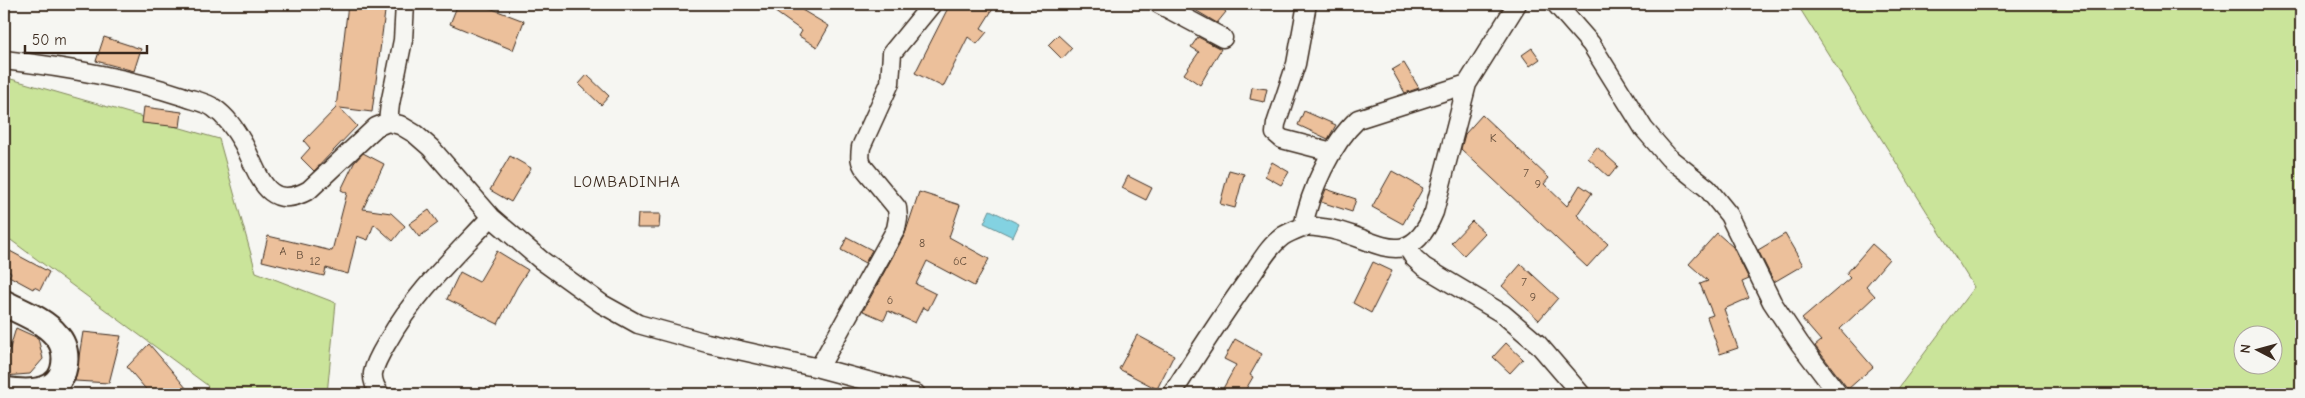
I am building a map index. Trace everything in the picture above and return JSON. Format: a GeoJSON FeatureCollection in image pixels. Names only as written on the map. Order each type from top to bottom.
{"type":"FeatureCollection","features":[{"type":"Feature","properties":{"kind":"main road"},"geometry":{"type":"LineString","coordinates":[[4,303],[52,330],[65,350],[65,365],[61,378],[53,387],[38,391],[17,392],[4,390]]}},
{"type":"Feature","properties":{"kind":"street"},"geometry":{"type":"LineString","coordinates":[[388,122],[403,40],[406,4]]}},
{"type":"Feature","properties":{"kind":"street"},"geometry":{"type":"LineString","coordinates":[[819,368],[896,229],[897,208],[860,163],[861,148],[890,83],[892,53],[932,4]]}},
{"type":"Feature","properties":{"kind":"street"},"geometry":{"type":"LineString","coordinates":[[1159,4],[1223,38]]}},
{"type":"Feature","properties":{"kind":"street"},"geometry":{"type":"LineString","coordinates":[[1307,4],[1296,64],[1276,124],[1276,133],[1282,139],[1332,152]]}},
{"type":"Feature","properties":{"kind":"street"},"geometry":{"type":"LineString","coordinates":[[1172,394],[1230,304],[1268,252],[1283,236],[1302,227],[1336,229],[1378,245],[1395,249],[1407,247],[1418,241],[1427,229],[1434,212],[1467,84],[1517,4]]}},
{"type":"Feature","properties":{"kind":"street"},"geometry":{"type":"LineString","coordinates":[[1556,4],[1591,44],[1644,129],[1670,158],[1707,188],[1728,215],[1772,302],[1800,344],[1838,394]]}},
{"type":"Feature","properties":{"kind":"street"},"geometry":{"type":"LineString","coordinates":[[4,60],[55,66],[152,86],[212,106],[227,118],[242,143],[263,186],[275,195],[284,198],[297,197],[309,190],[362,138],[376,127],[388,122],[400,125],[415,134],[431,148],[491,217],[540,260],[602,304],[638,324],[707,343],[819,368],[916,394]]}},
{"type":"Feature","properties":{"kind":"street"},"geometry":{"type":"LineString","coordinates":[[1302,227],[1306,210],[1332,152],[1345,130],[1358,119],[1467,84]]}},
{"type":"Feature","properties":{"kind":"street"},"geometry":{"type":"LineString","coordinates":[[380,394],[374,385],[373,374],[378,358],[403,315],[422,291],[491,217]]}},
{"type":"Feature","properties":{"kind":"street"},"geometry":{"type":"LineString","coordinates":[[1407,247],[1414,258],[1424,267],[1504,314],[1538,344],[1582,394]]}},
{"type":"Feature","properties":{"kind":"green space"},"geometry":{"type":"Polygon","coordinates":[[[1797,4],[2301,4],[2301,394],[1894,394],[1974,287],[1797,4]]]}},
{"type":"Feature","properties":{"kind":"green space"},"geometry":{"type":"Polygon","coordinates":[[[4,77],[219,139],[256,272],[336,303],[327,394],[210,394],[207,385],[4,235],[4,77]]]}},
{"type":"Feature","properties":{"kind":"water"},"geometry":{"type":"Polygon","coordinates":[[[990,210],[1019,224],[1013,237],[984,223],[990,210]]]}},
{"type":"Feature","properties":{"kind":"building"},"geometry":{"type":"Polygon","coordinates":[[[348,4],[386,4],[372,112],[340,108],[357,126],[314,171],[301,158],[310,148],[304,141],[336,108],[348,4]]]}},
{"type":"Feature","properties":{"kind":"building"},"geometry":{"type":"Polygon","coordinates":[[[458,4],[488,4],[487,7],[524,21],[513,50],[450,24],[458,4]]]}},
{"type":"Feature","properties":{"kind":"building"},"geometry":{"type":"Polygon","coordinates":[[[764,4],[807,4],[802,10],[829,26],[817,47],[799,36],[802,31],[764,4]]]}},
{"type":"Feature","properties":{"kind":"building"},"geometry":{"type":"Polygon","coordinates":[[[950,4],[996,4],[981,28],[987,32],[977,44],[968,37],[943,87],[915,73],[950,4]]]}},
{"type":"Feature","properties":{"kind":"building"},"geometry":{"type":"Polygon","coordinates":[[[1185,4],[1217,4],[1226,12],[1217,23],[1185,4]]]}},
{"type":"Feature","properties":{"kind":"building"},"geometry":{"type":"Polygon","coordinates":[[[1058,35],[1072,48],[1062,59],[1048,45],[1058,35]]]}},
{"type":"Feature","properties":{"kind":"building"},"geometry":{"type":"Polygon","coordinates":[[[104,37],[141,49],[134,71],[96,61],[104,37]]]}},
{"type":"Feature","properties":{"kind":"building"},"geometry":{"type":"Polygon","coordinates":[[[1198,37],[1221,49],[1200,85],[1184,74],[1199,52],[1191,47],[1198,37]]]}},
{"type":"Feature","properties":{"kind":"building"},"geometry":{"type":"Polygon","coordinates":[[[1532,48],[1540,59],[1530,66],[1522,55],[1532,48]]]}},
{"type":"Feature","properties":{"kind":"building"},"geometry":{"type":"Polygon","coordinates":[[[1404,63],[1419,88],[1405,93],[1392,70],[1404,63]]]}},
{"type":"Feature","properties":{"kind":"building"},"geometry":{"type":"Polygon","coordinates":[[[587,75],[609,96],[601,105],[579,84],[587,75]]]}},
{"type":"Feature","properties":{"kind":"building"},"geometry":{"type":"Polygon","coordinates":[[[1252,87],[1267,89],[1264,102],[1250,99],[1252,87]]]}},
{"type":"Feature","properties":{"kind":"building"},"geometry":{"type":"Polygon","coordinates":[[[144,107],[182,112],[180,127],[142,123],[144,107]]]}},
{"type":"Feature","properties":{"kind":"building"},"geometry":{"type":"Polygon","coordinates":[[[1304,111],[1336,125],[1328,139],[1298,125],[1304,111]]]}},
{"type":"Feature","properties":{"kind":"building"},"geometry":{"type":"Polygon","coordinates":[[[1482,115],[1549,178],[1544,184],[1567,206],[1580,185],[1592,193],[1577,215],[1608,244],[1587,267],[1461,149],[1465,134],[1482,115]]]}},
{"type":"Feature","properties":{"kind":"building"},"geometry":{"type":"Polygon","coordinates":[[[1597,147],[1618,166],[1609,177],[1588,158],[1597,147]]]}},
{"type":"Feature","properties":{"kind":"building"},"geometry":{"type":"Polygon","coordinates":[[[363,153],[384,164],[363,209],[391,213],[405,226],[393,241],[374,224],[368,240],[357,236],[348,274],[326,268],[324,276],[262,261],[268,236],[332,251],[347,193],[341,190],[354,163],[363,153]]]}},
{"type":"Feature","properties":{"kind":"building"},"geometry":{"type":"Polygon","coordinates":[[[510,156],[531,168],[511,202],[490,190],[510,156]]]}},
{"type":"Feature","properties":{"kind":"building"},"geometry":{"type":"Polygon","coordinates":[[[1272,162],[1289,172],[1281,185],[1265,176],[1272,162]]]}},
{"type":"Feature","properties":{"kind":"building"},"geometry":{"type":"Polygon","coordinates":[[[1229,170],[1244,174],[1235,208],[1220,204],[1229,170]]]}},
{"type":"Feature","properties":{"kind":"building"},"geometry":{"type":"Polygon","coordinates":[[[1392,171],[1423,188],[1403,224],[1372,207],[1392,171]]]}},
{"type":"Feature","properties":{"kind":"building"},"geometry":{"type":"Polygon","coordinates":[[[1128,176],[1152,188],[1146,200],[1122,188],[1128,176]]]}},
{"type":"Feature","properties":{"kind":"building"},"geometry":{"type":"Polygon","coordinates":[[[1326,189],[1356,199],[1352,212],[1321,202],[1326,189]]]}},
{"type":"Feature","properties":{"kind":"building"},"geometry":{"type":"Polygon","coordinates":[[[919,192],[960,205],[949,237],[989,259],[974,286],[927,261],[916,284],[936,294],[928,310],[923,307],[915,323],[888,311],[884,320],[863,311],[905,234],[919,192]]]}},
{"type":"Feature","properties":{"kind":"building"},"geometry":{"type":"Polygon","coordinates":[[[429,210],[438,223],[419,237],[409,224],[429,210]]]}},
{"type":"Feature","properties":{"kind":"building"},"geometry":{"type":"Polygon","coordinates":[[[638,214],[660,214],[659,228],[637,228],[638,214]]]}},
{"type":"Feature","properties":{"kind":"building"},"geometry":{"type":"Polygon","coordinates":[[[1472,221],[1485,233],[1464,255],[1451,243],[1472,221]]]}},
{"type":"Feature","properties":{"kind":"building"},"geometry":{"type":"Polygon","coordinates":[[[1717,233],[1733,247],[1749,279],[1742,282],[1749,298],[1724,309],[1738,348],[1720,354],[1707,317],[1713,315],[1700,284],[1708,281],[1689,264],[1717,233]]]}},
{"type":"Feature","properties":{"kind":"building"},"geometry":{"type":"Polygon","coordinates":[[[1785,234],[1803,265],[1774,282],[1758,250],[1785,234]]]}},
{"type":"Feature","properties":{"kind":"building"},"geometry":{"type":"Polygon","coordinates":[[[847,237],[872,250],[865,263],[841,250],[847,237]]]}},
{"type":"Feature","properties":{"kind":"building"},"geometry":{"type":"Polygon","coordinates":[[[1872,244],[1889,259],[1866,286],[1875,296],[1840,329],[1873,367],[1848,389],[1815,346],[1821,341],[1802,319],[1850,278],[1846,274],[1872,244]]]}},
{"type":"Feature","properties":{"kind":"building"},"geometry":{"type":"Polygon","coordinates":[[[8,250],[49,272],[40,290],[34,287],[33,289],[9,276],[11,273],[4,269],[4,259],[8,250]]]}},
{"type":"Feature","properties":{"kind":"building"},"geometry":{"type":"Polygon","coordinates":[[[497,251],[528,270],[498,324],[447,299],[460,272],[479,282],[497,251]]]}},
{"type":"Feature","properties":{"kind":"building"},"geometry":{"type":"Polygon","coordinates":[[[1373,262],[1392,271],[1371,313],[1353,303],[1373,262]]]}},
{"type":"Feature","properties":{"kind":"building"},"geometry":{"type":"Polygon","coordinates":[[[1521,264],[1558,298],[1539,320],[1502,286],[1521,264]]]}},
{"type":"Feature","properties":{"kind":"building"},"geometry":{"type":"Polygon","coordinates":[[[16,328],[38,338],[43,359],[30,374],[4,376],[4,368],[16,328]]]}},
{"type":"Feature","properties":{"kind":"building"},"geometry":{"type":"Polygon","coordinates":[[[83,332],[121,336],[109,383],[75,381],[83,332]]]}},
{"type":"Feature","properties":{"kind":"building"},"geometry":{"type":"Polygon","coordinates":[[[1137,335],[1174,355],[1157,389],[1119,369],[1137,335]]]}},
{"type":"Feature","properties":{"kind":"building"},"geometry":{"type":"Polygon","coordinates":[[[1235,339],[1262,354],[1250,375],[1253,377],[1243,394],[1220,394],[1236,365],[1224,359],[1235,339]]]}},
{"type":"Feature","properties":{"kind":"building"},"geometry":{"type":"Polygon","coordinates":[[[1506,343],[1523,359],[1510,373],[1493,357],[1506,343]]]}},
{"type":"Feature","properties":{"kind":"building"},"geometry":{"type":"Polygon","coordinates":[[[149,344],[191,394],[150,394],[127,367],[149,344]]]}},
{"type":"Feature","properties":{"kind":"district","name":"LOMBADINHA"},"geometry":{"type":"Point","coordinates":[627,182]}}]}
